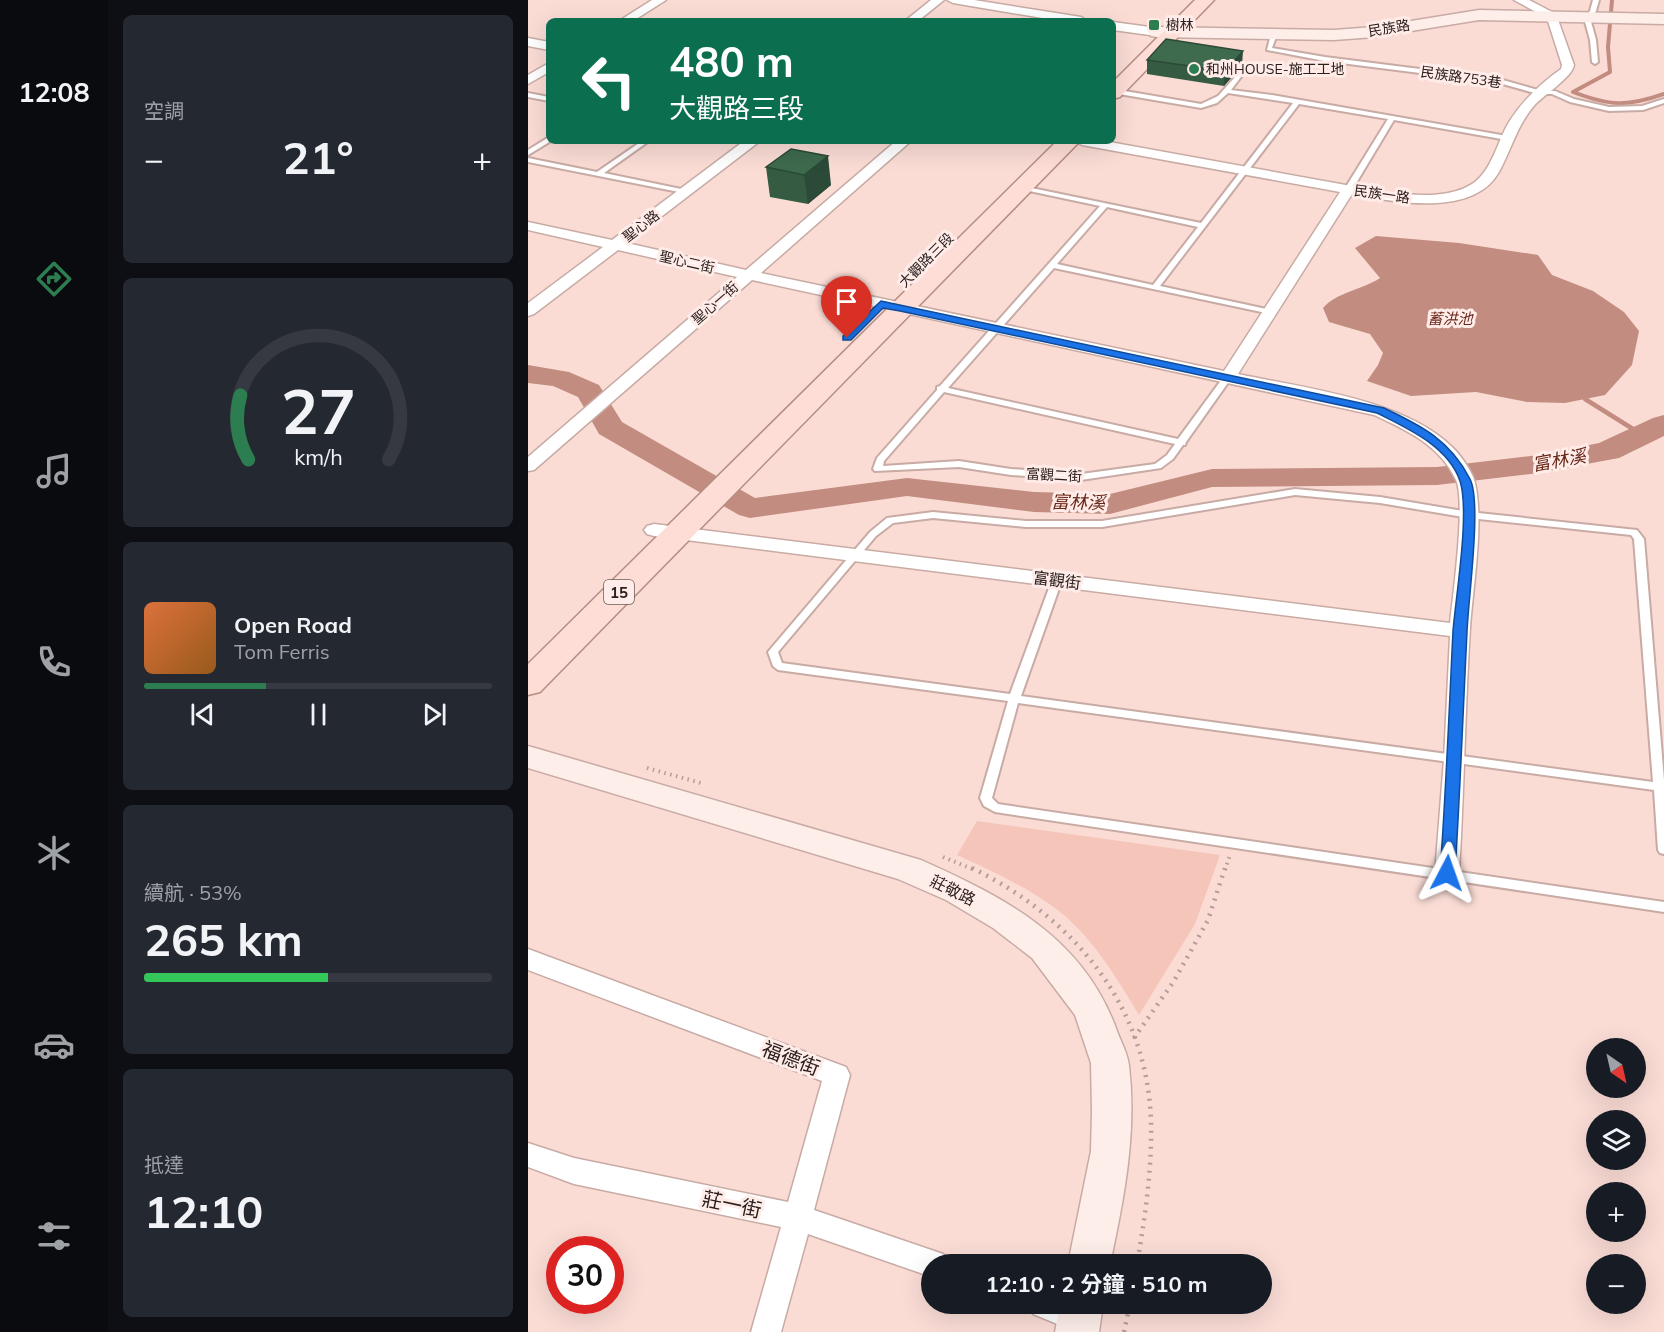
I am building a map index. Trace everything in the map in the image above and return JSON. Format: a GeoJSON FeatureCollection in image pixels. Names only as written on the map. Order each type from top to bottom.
{"type":"FeatureCollection","features":[{"type":"Feature","properties":{"kind":"main road"},"geometry":{"type":"LineString","coordinates":[[1116,85],[1165,33],[1190,0]]}},
{"type":"Feature","properties":{"kind":"main road"},"geometry":{"type":"LineString","coordinates":[[1165,33],[1205,0]]}},
{"type":"Feature","properties":{"kind":"main road","name":"大觀路三段"},"geometry":{"type":"LineString","coordinates":[[666,533],[890,306],[1043,144]]}},
{"type":"Feature","properties":{"kind":"main road","name":"大觀路三段"},"geometry":{"type":"LineString","coordinates":[[890,306],[1066,144]]}},
{"type":"Feature","properties":{"kind":"main road","name":"15"},"geometry":{"type":"LineString","coordinates":[[528,652],[666,533]]}},
{"type":"Feature","properties":{"kind":"main road","name":"15"},"geometry":{"type":"LineString","coordinates":[[528,684],[666,533]]}},
{"type":"Feature","properties":{"kind":"street"},"geometry":{"type":"LineString","coordinates":[[631,18],[660,0]]}},
{"type":"Feature","properties":{"kind":"street"},"geometry":{"type":"LineString","coordinates":[[915,18],[939,0]]}},
{"type":"Feature","properties":{"kind":"street"},"geometry":{"type":"LineString","coordinates":[[953,0],[1046,18],[1061,5]]}},
{"type":"Feature","properties":{"kind":"street"},"geometry":{"type":"LineString","coordinates":[[1520,0],[1552,16]]}},
{"type":"Feature","properties":{"kind":"street","name":"民族路"},"geometry":{"type":"LineString","coordinates":[[1116,26],[1165,33],[1334,35],[1374,32],[1479,15],[1664,19]]}},
{"type":"Feature","properties":{"kind":"street","name":"民族一路"},"geometry":{"type":"LineString","coordinates":[[1098,144],[1348,190],[1414,199],[1450,197],[1466,193],[1489,178],[1526,103],[1567,71],[1568,65],[1552,16]]}},
{"type":"Feature","properties":{"kind":"street"},"geometry":{"type":"LineString","coordinates":[[528,42],[546,45]]}},
{"type":"Feature","properties":{"kind":"street"},"geometry":{"type":"LineString","coordinates":[[528,80],[546,69]]}},
{"type":"Feature","properties":{"kind":"street","name":"聖心路"},"geometry":{"type":"LineString","coordinates":[[528,311],[749,144]]}},
{"type":"Feature","properties":{"kind":"street","name":"聖心一街"},"geometry":{"type":"LineString","coordinates":[[528,466],[900,144]]}},
{"type":"Feature","properties":{"kind":"street","name":"富觀二街"},"geometry":{"type":"LineString","coordinates":[[1228,377],[1348,190]]}},
{"type":"Feature","properties":{"kind":"street","name":"聖心二街"},"geometry":{"type":"LineString","coordinates":[[528,226],[747,276],[1380,411],[1420,430],[1446,451],[1466,481],[1469,515]]}},
{"type":"Feature","properties":{"kind":"street"},"geometry":{"type":"LineString","coordinates":[[1447,873],[1455,759],[1460,631],[1469,515]]}},
{"type":"Feature","properties":{"kind":"street","name":"富觀街"},"geometry":{"type":"LineString","coordinates":[[666,533],[1460,631]]}},
{"type":"Feature","properties":{"kind":"street","name":"莊敬路"},"geometry":{"type":"LineString","coordinates":[[528,757],[909,869],[958,891],[1005,918],[1045,948],[1091,1009],[1110,1063],[1111,1150],[1091,1254]]}},
{"type":"Feature","properties":{"kind":"street","name":"福德街"},"geometry":{"type":"LineString","coordinates":[[528,959],[837,1075],[766,1332]]}},
{"type":"Feature","properties":{"kind":"street","name":"莊一街"},"geometry":{"type":"LineString","coordinates":[[528,1155],[574,1171],[797,1217],[921,1260]]}},
{"type":"Feature","properties":{"kind":"lane"},"geometry":{"type":"LineString","coordinates":[[1595,62],[1593,40],[1587,18],[1593,11],[1596,0]]}},
{"type":"Feature","properties":{"kind":"lane","name":"民族路753巷"},"geometry":{"type":"LineString","coordinates":[[1274,34],[1269,49],[1325,59],[1499,81],[1538,92],[1553,92],[1572,101],[1609,109],[1643,108],[1664,101]]}},
{"type":"Feature","properties":{"kind":"lane"},"geometry":{"type":"LineString","coordinates":[[1116,89],[1201,106],[1217,102],[1244,69]]}},
{"type":"Feature","properties":{"kind":"lane"},"geometry":{"type":"LineString","coordinates":[[1225,91],[1507,138]]}},
{"type":"Feature","properties":{"kind":"lane"},"geometry":{"type":"LineString","coordinates":[[528,94],[546,98]]}},
{"type":"Feature","properties":{"kind":"lane"},"geometry":{"type":"LineString","coordinates":[[1156,286],[1296,103]]}},
{"type":"Feature","properties":{"kind":"lane","name":"富觀二街"},"geometry":{"type":"LineString","coordinates":[[1348,190],[1392,118]]}},
{"type":"Feature","properties":{"kind":"lane"},"geometry":{"type":"LineString","coordinates":[[528,153],[546,141]]}},
{"type":"Feature","properties":{"kind":"lane"},"geometry":{"type":"LineString","coordinates":[[599,174],[642,144]]}},
{"type":"Feature","properties":{"kind":"lane"},"geometry":{"type":"LineString","coordinates":[[528,160],[686,192]]}},
{"type":"Feature","properties":{"kind":"lane"},"geometry":{"type":"LineString","coordinates":[[1020,187],[1201,225]]}},
{"type":"Feature","properties":{"kind":"lane","name":"富觀二街"},"geometry":{"type":"LineString","coordinates":[[1105,205],[940,389],[880,460],[878,469],[959,464],[1011,472],[1081,477],[1158,466],[1170,457],[1182,443],[1228,377]]}},
{"type":"Feature","properties":{"kind":"lane"},"geometry":{"type":"LineString","coordinates":[[1053,265],[1268,312]]}},
{"type":"Feature","properties":{"kind":"lane"},"geometry":{"type":"LineString","coordinates":[[940,389],[1182,443]]}},
{"type":"Feature","properties":{"kind":"lane"},"geometry":{"type":"LineString","coordinates":[[1658,787],[778,666],[773,652],[873,534],[890,520],[933,515],[1026,524],[1102,524],[1295,492],[1380,500],[1469,515],[1634,532],[1639,539],[1664,850]]}},
{"type":"Feature","properties":{"kind":"lane"},"geometry":{"type":"LineString","coordinates":[[1057,580],[1014,699],[986,798],[988,803],[995,807],[1664,907]]}},
{"type":"Feature","properties":{"kind":"path"},"geometry":{"type":"LineString","coordinates":[[640,766],[707,785]]}},
{"type":"Feature","properties":{"kind":"path"},"geometry":{"type":"LineString","coordinates":[[1110,1063],[1136,1037],[1174,981],[1208,920],[1234,843]]}},
{"type":"Feature","properties":{"kind":"path"},"geometry":{"type":"LineString","coordinates":[[938,856],[1006,887],[1038,907],[1077,940],[1106,976],[1129,1015],[1149,1095],[1153,1132],[1150,1180],[1139,1254]]}},
{"type":"Feature","properties":{"kind":"path"},"geometry":{"type":"LineString","coordinates":[[1124,1332],[1128,1314]]}},
{"type":"Feature","properties":{"kind":"shaded area"},"geometry":{"type":"Polygon","coordinates":[[[977,821],[1220,855],[1195,924],[1139,1015],[1115,975],[1087,938],[1065,916],[1027,890],[957,855],[977,821]]]}},
{"type":"Feature","properties":{"kind":"water","name":"蓄洪池"},"geometry":{"type":"Polygon","coordinates":[[[1376,236],[1459,243],[1538,255],[1552,275],[1593,291],[1624,312],[1639,331],[1632,365],[1605,395],[1565,403],[1527,402],[1476,392],[1411,396],[1367,381],[1383,353],[1370,334],[1329,322],[1323,308],[1335,298],[1380,278],[1355,248],[1376,236]]]}},
{"type":"Feature","properties":{"kind":"building"},"geometry":{"type":"Polygon","coordinates":[[[1166,39],[1243,51],[1225,71],[1147,60],[1166,39]]]}},
{"type":"Feature","properties":{"kind":"building"},"geometry":{"type":"Polygon","coordinates":[[[791,149],[828,156],[804,175],[766,167],[791,149]]]}},
{"type":"Feature","properties":{"kind":"waterway"},"geometry":{"type":"LineString","coordinates":[[1612,0],[1608,47],[1610,72],[1573,92],[1598,100],[1618,103],[1629,103],[1664,94]]}},
{"type":"Feature","properties":{"kind":"waterway","name":"富林溪"},"geometry":{"type":"LineString","coordinates":[[528,374],[559,378],[589,391],[610,428],[750,508],[907,487],[1034,502],[1110,504],[1212,478],[1437,476],[1539,464],[1608,451],[1664,424]]}},
{"type":"Feature","properties":{"kind":"waterway"},"geometry":{"type":"LineString","coordinates":[[1585,399],[1641,434]]}},
{"type":"Feature","properties":{"kind":"place","name":"樹林"},"geometry":{"type":"Point","coordinates":[1154,25]}},
{"type":"Feature","properties":{"kind":"place","name":"和州HOUSE-施工工地"},"geometry":{"type":"Point","coordinates":[1194,69]}},
{"type":"Feature","properties":{"kind":"route"},"geometry":{"type":"LineString","coordinates":[[847,338],[881,304],[1291,390],[1380,411],[1420,430],[1446,451],[1466,481],[1469,515],[1460,631],[1455,759],[1447,873]]}}]}
